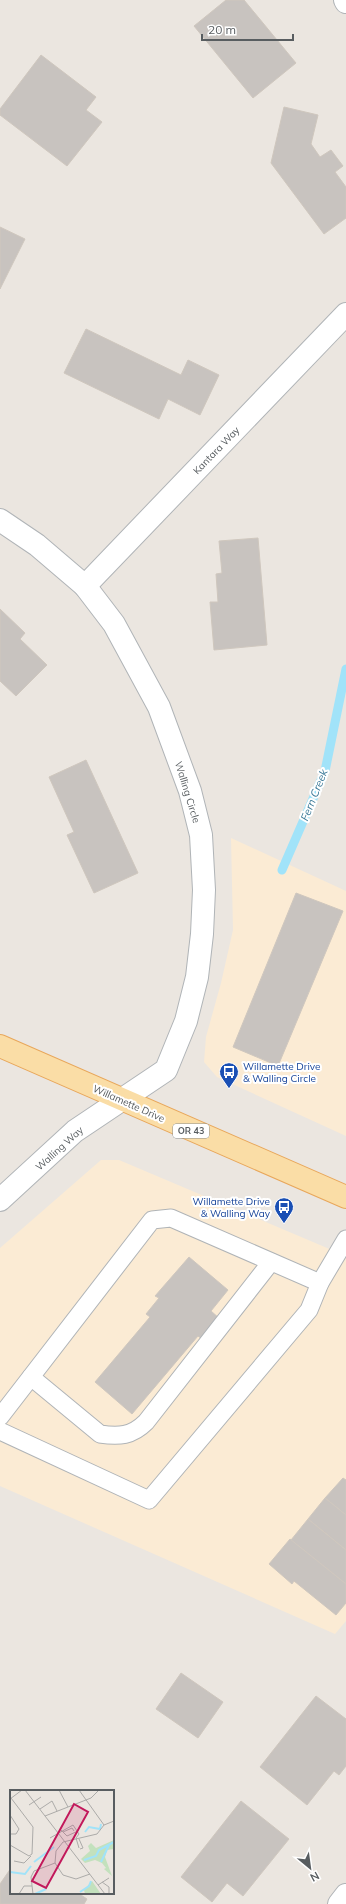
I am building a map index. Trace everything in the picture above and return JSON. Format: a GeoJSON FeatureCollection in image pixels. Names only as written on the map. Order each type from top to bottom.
{"type":"FeatureCollection","features":[{"type":"Feature","properties":{"kind":"main road","name":"Willamette Drive"},"geometry":{"type":"LineString","coordinates":[[0,1046],[346,1197]]}},
{"type":"Feature","properties":{"kind":"street","name":"Kantara Way"},"geometry":{"type":"LineString","coordinates":[[85,586],[346,314]]}},
{"type":"Feature","properties":{"kind":"street","name":"Walling Circle"},"geometry":{"type":"LineString","coordinates":[[0,520],[37,545],[85,586],[114,624],[160,707],[190,791],[201,834],[204,890],[202,934],[197,977],[186,1021],[166,1070],[121,1100]]}},
{"type":"Feature","properties":{"kind":"street","name":"Walling Way"},"geometry":{"type":"LineString","coordinates":[[0,1200],[75,1131],[121,1100]]}},
{"type":"Feature","properties":{"kind":"street"},"geometry":{"type":"LineString","coordinates":[[339,1904],[346,1895]]}},
{"type":"Feature","properties":{"kind":"lane"},"geometry":{"type":"LineString","coordinates":[[0,1417],[152,1220],[170,1218],[320,1283]]}},
{"type":"Feature","properties":{"kind":"lane"},"geometry":{"type":"LineString","coordinates":[[0,1431],[149,1500],[309,1310],[320,1283],[346,1239]]}},
{"type":"Feature","properties":{"kind":"lane"},"geometry":{"type":"LineString","coordinates":[[31,1377],[100,1434],[114,1436],[138,1431],[271,1262]]}},
{"type":"Feature","properties":{"kind":"shaded area"},"geometry":{"type":"Polygon","coordinates":[[[231,838],[346,891],[346,1136],[217,1077],[204,1062],[206,1037],[221,983],[233,930],[231,838]]]}},
{"type":"Feature","properties":{"kind":"shaded area"},"geometry":{"type":"Polygon","coordinates":[[[101,1160],[119,1160],[346,1256],[346,1621],[335,1634],[0,1486],[0,1248],[101,1160]]]}},
{"type":"Feature","properties":{"kind":"building"},"geometry":{"type":"Polygon","coordinates":[[[226,0],[244,0],[296,63],[253,98],[194,26],[226,0]]]}},
{"type":"Feature","properties":{"kind":"building"},"geometry":{"type":"Polygon","coordinates":[[[41,55],[96,97],[86,110],[102,122],[67,166],[0,115],[0,109],[41,55]]]}},
{"type":"Feature","properties":{"kind":"building"},"geometry":{"type":"Polygon","coordinates":[[[284,107],[318,115],[311,144],[320,157],[331,150],[343,166],[335,172],[346,187],[346,218],[324,234],[271,163],[284,107]]]}},
{"type":"Feature","properties":{"kind":"building"},"geometry":{"type":"Polygon","coordinates":[[[0,227],[25,239],[0,289],[0,227]]]}},
{"type":"Feature","properties":{"kind":"building"},"geometry":{"type":"Polygon","coordinates":[[[86,329],[181,375],[188,360],[219,375],[200,415],[168,399],[159,419],[64,373],[86,329]]]}},
{"type":"Feature","properties":{"kind":"building"},"geometry":{"type":"Polygon","coordinates":[[[258,538],[267,645],[214,650],[210,602],[218,602],[216,574],[222,573],[219,541],[258,538]]]}},
{"type":"Feature","properties":{"kind":"building"},"geometry":{"type":"Polygon","coordinates":[[[0,609],[25,633],[20,639],[47,665],[16,696],[0,681],[0,609]]]}},
{"type":"Feature","properties":{"kind":"building"},"geometry":{"type":"Polygon","coordinates":[[[86,760],[138,873],[94,893],[67,835],[74,832],[49,777],[86,760]]]}},
{"type":"Feature","properties":{"kind":"building"},"geometry":{"type":"Polygon","coordinates":[[[296,893],[343,911],[278,1066],[233,1047],[296,893]]]}},
{"type":"Feature","properties":{"kind":"building"},"geometry":{"type":"Polygon","coordinates":[[[189,1257],[228,1290],[211,1311],[220,1319],[202,1339],[198,1336],[132,1414],[95,1382],[150,1317],[146,1314],[159,1298],[155,1296],[189,1257]]]}},
{"type":"Feature","properties":{"kind":"building"},"geometry":{"type":"Polygon","coordinates":[[[343,1478],[346,1480],[346,1515],[325,1498],[343,1478]]]}},
{"type":"Feature","properties":{"kind":"building"},"geometry":{"type":"Polygon","coordinates":[[[325,1498],[346,1515],[346,1550],[308,1519],[325,1498]]]}},
{"type":"Feature","properties":{"kind":"building"},"geometry":{"type":"Polygon","coordinates":[[[308,1519],[346,1550],[346,1584],[291,1540],[308,1519]]]}},
{"type":"Feature","properties":{"kind":"building"},"geometry":{"type":"Polygon","coordinates":[[[290,1539],[346,1584],[346,1603],[336,1615],[294,1581],[292,1584],[269,1564],[290,1539]]]}},
{"type":"Feature","properties":{"kind":"building"},"geometry":{"type":"Polygon","coordinates":[[[181,1673],[223,1702],[198,1738],[156,1709],[181,1673]]]}},
{"type":"Feature","properties":{"kind":"building"},"geometry":{"type":"Polygon","coordinates":[[[316,1696],[346,1719],[346,1766],[339,1775],[334,1771],[307,1805],[260,1767],[316,1696]]]}},
{"type":"Feature","properties":{"kind":"building"},"geometry":{"type":"Polygon","coordinates":[[[241,1801],[289,1839],[243,1896],[227,1883],[212,1902],[181,1877],[241,1801]]]}},
{"type":"Feature","properties":{"kind":"building"},"geometry":{"type":"Polygon","coordinates":[[[10,1869],[10,1894],[80,1894],[87,1899],[84,1904],[0,1904],[0,1884],[10,1869]]]}},
{"type":"Feature","properties":{"kind":"waterway","name":"Fern Creek"},"geometry":{"type":"LineString","coordinates":[[282,870],[325,771],[346,669]]}},
{"type":"Feature","properties":{"kind":"place","name":"Willamette Drive & Walling Circle"},"geometry":{"type":"Point","coordinates":[229,1089]}},
{"type":"Feature","properties":{"kind":"place","name":"Willamette Drive & Walling Way"},"geometry":{"type":"Point","coordinates":[284,1224]}}]}
